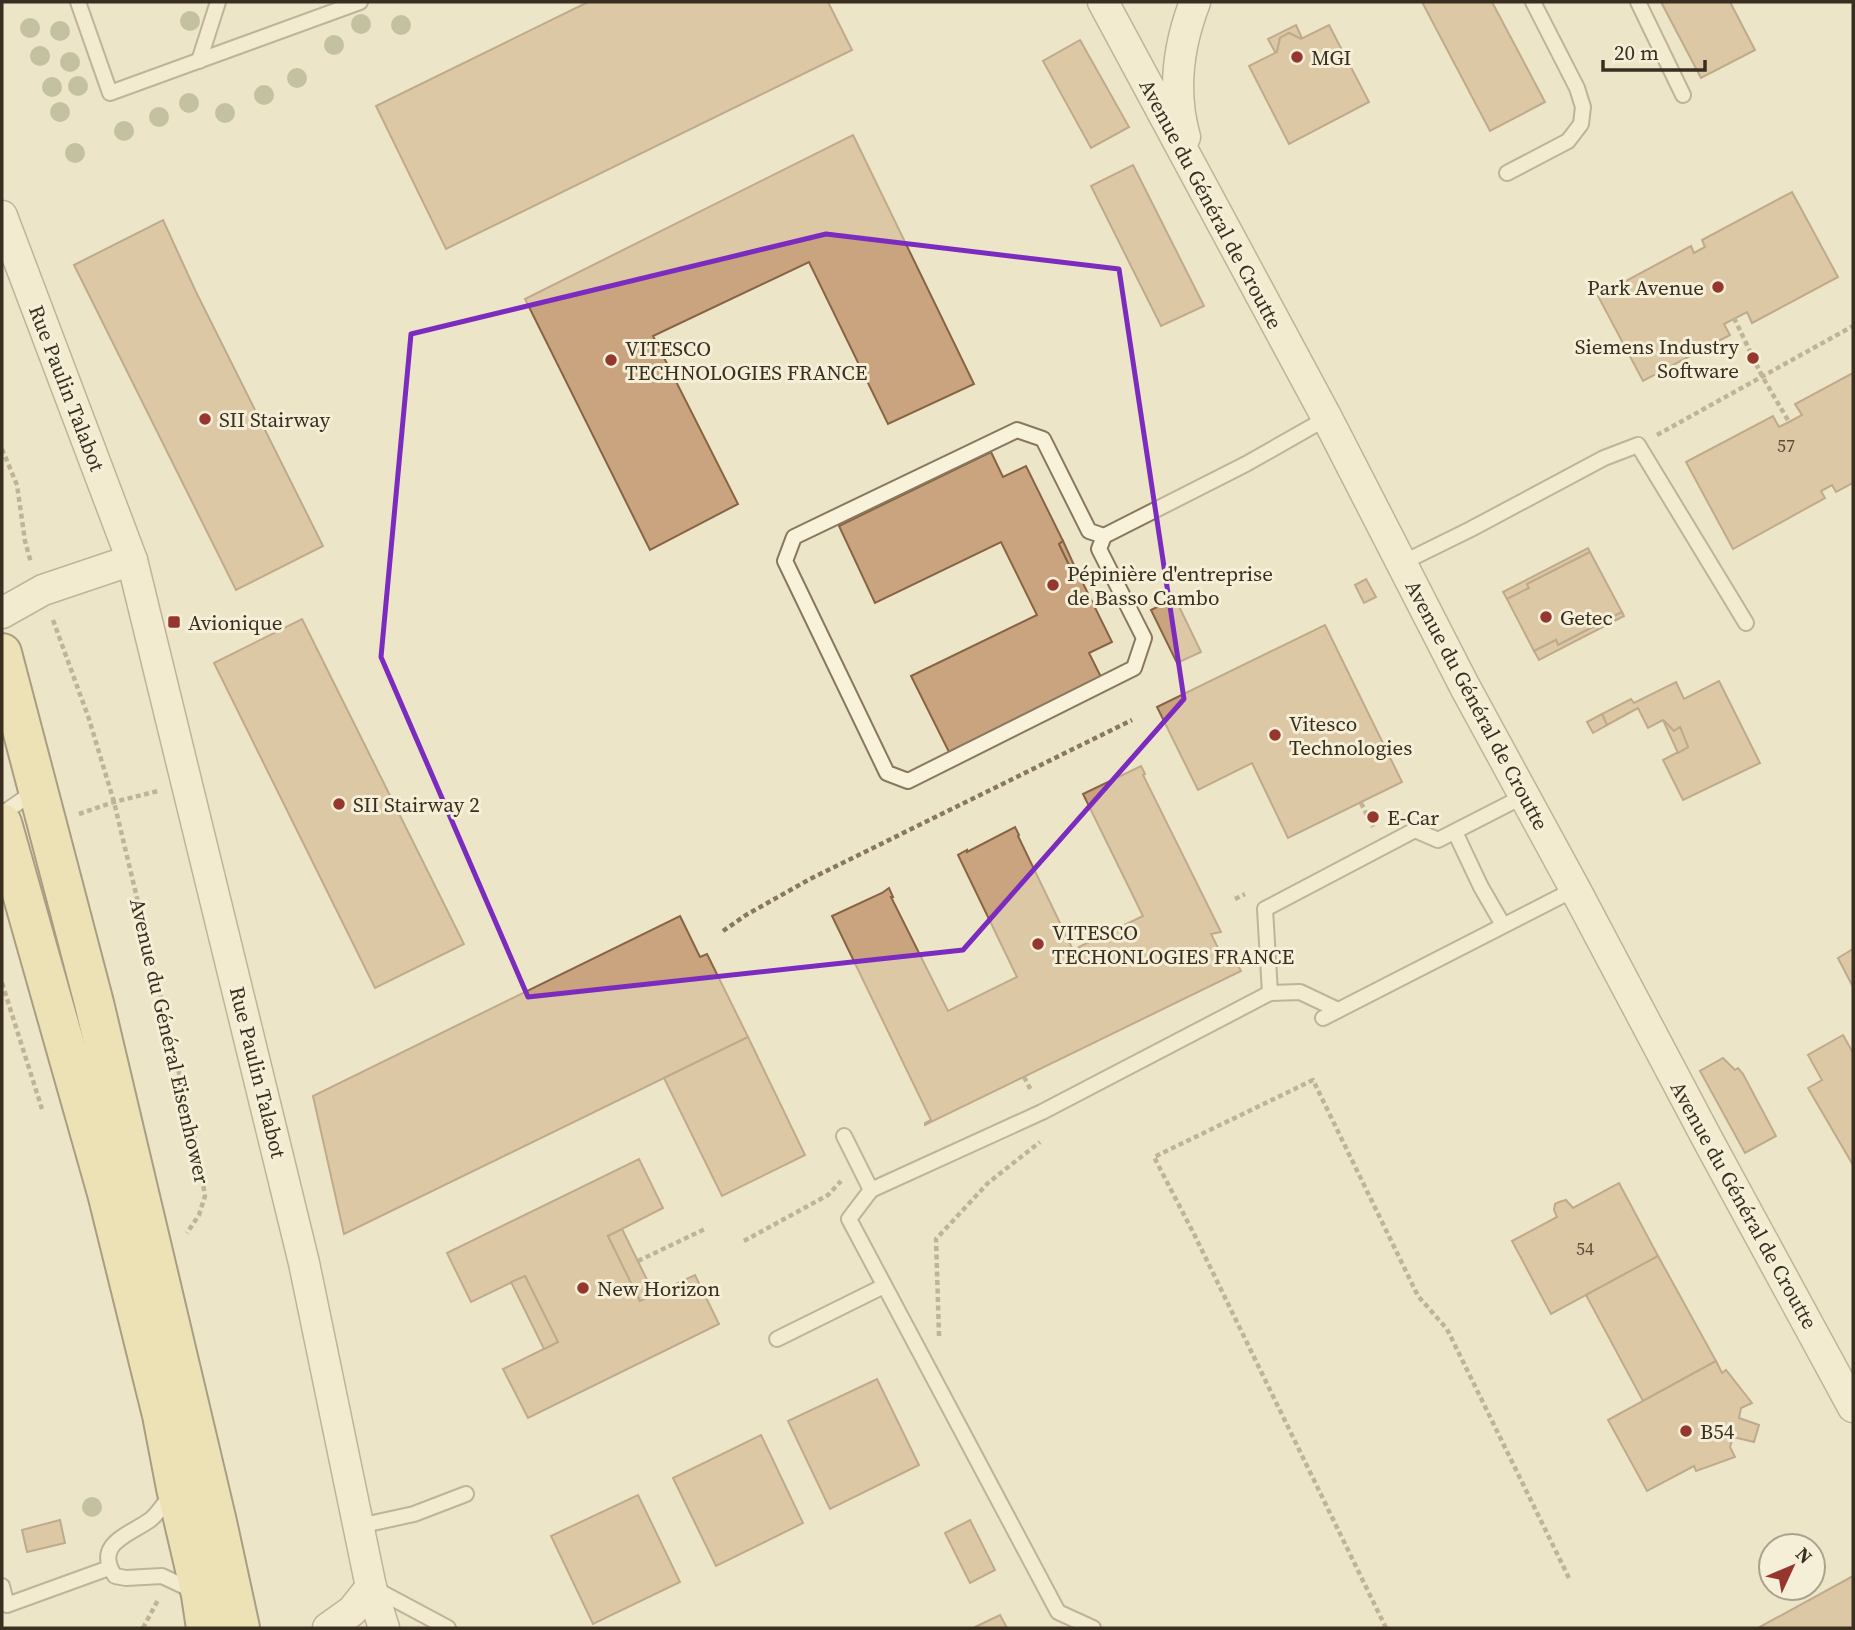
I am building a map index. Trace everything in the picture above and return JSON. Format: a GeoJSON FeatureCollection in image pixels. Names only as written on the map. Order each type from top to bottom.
{"type":"FeatureCollection","features":[{"type":"Feature","properties":{"kind":"main road"},"geometry":{"type":"LineString","coordinates":[[2,653],[14,733],[37,790],[94,1003],[240,1628]]}},
{"type":"Feature","properties":{"kind":"main road"},"geometry":{"type":"LineString","coordinates":[[2,823],[21,921],[107,1194],[162,1415],[203,1612]]}},
{"type":"Feature","properties":{"kind":"street","name":"Avenue du Général de Croutte"},"geometry":{"type":"LineString","coordinates":[[1103,2],[1327,418],[1465,687],[1853,1407]]}},
{"type":"Feature","properties":{"kind":"street"},"geometry":{"type":"LineString","coordinates":[[1194,171],[1180,117],[1178,81],[1182,39],[1195,2]]}},
{"type":"Feature","properties":{"kind":"street","name":"Rue Paulin Talabot"},"geometry":{"type":"LineString","coordinates":[[2,216],[132,560],[304,1263],[371,1587],[384,1628]]}},
{"type":"Feature","properties":{"kind":"street"},"geometry":{"type":"LineString","coordinates":[[2,613],[43,590],[132,560]]}},
{"type":"Feature","properties":{"kind":"street"},"geometry":{"type":"LineString","coordinates":[[328,1628],[352,1611],[371,1587]]}},
{"type":"Feature","properties":{"kind":"lane"},"geometry":{"type":"LineString","coordinates":[[78,2],[110,93],[360,2]]}},
{"type":"Feature","properties":{"kind":"lane"},"geometry":{"type":"LineString","coordinates":[[199,61],[218,2]]}},
{"type":"Feature","properties":{"kind":"lane"},"geometry":{"type":"LineString","coordinates":[[1507,173],[1568,141],[1581,124],[1583,107],[1577,88],[1533,2]]}},
{"type":"Feature","properties":{"kind":"lane"},"geometry":{"type":"LineString","coordinates":[[1638,2],[1683,96]]}},
{"type":"Feature","properties":{"kind":"lane"},"geometry":{"type":"LineString","coordinates":[[1104,536],[1089,531],[1043,439],[1017,430],[794,537],[785,561],[887,773],[908,781],[1134,668],[1144,638],[1099,550],[1104,536],[1246,464],[1327,418]]}},
{"type":"Feature","properties":{"kind":"lane"},"geometry":{"type":"LineString","coordinates":[[1402,562],[1471,529],[1604,458],[1637,445],[1746,623]]}},
{"type":"Feature","properties":{"kind":"lane"},"geometry":{"type":"LineString","coordinates":[[2,814],[37,790]]}},
{"type":"Feature","properties":{"kind":"lane"},"geometry":{"type":"LineString","coordinates":[[1270,993],[1265,909],[1415,830],[1438,840],[1524,796]]}},
{"type":"Feature","properties":{"kind":"lane"},"geometry":{"type":"LineString","coordinates":[[1455,832],[1481,887],[1503,925]]}},
{"type":"Feature","properties":{"kind":"lane"},"geometry":{"type":"LineString","coordinates":[[1322,1018],[1575,889]]}},
{"type":"Feature","properties":{"kind":"lane"},"geometry":{"type":"LineString","coordinates":[[1093,1628],[1058,1612],[849,1219],[871,1190],[1042,1112],[1270,993],[1300,992],[1338,1010]]}},
{"type":"Feature","properties":{"kind":"lane"},"geometry":{"type":"LineString","coordinates":[[844,1136],[871,1190]]}},
{"type":"Feature","properties":{"kind":"lane"},"geometry":{"type":"LineString","coordinates":[[777,1339],[884,1286]]}},
{"type":"Feature","properties":{"kind":"lane"},"geometry":{"type":"LineString","coordinates":[[176,1489],[152,1518],[128,1532],[111,1547],[106,1556],[109,1568],[115,1576],[162,1576],[203,1612]]}},
{"type":"Feature","properties":{"kind":"lane"},"geometry":{"type":"LineString","coordinates":[[359,1526],[414,1514],[467,1494]]}},
{"type":"Feature","properties":{"kind":"lane"},"geometry":{"type":"LineString","coordinates":[[2,1586],[4,1605],[109,1568]]}},
{"type":"Feature","properties":{"kind":"lane"},"geometry":{"type":"LineString","coordinates":[[371,1587],[448,1628]]}},
{"type":"Feature","properties":{"kind":"path"},"geometry":{"type":"LineString","coordinates":[[1734,318],[1762,376],[1789,422]]}},
{"type":"Feature","properties":{"kind":"path"},"geometry":{"type":"LineString","coordinates":[[1637,445],[1853,326]]}},
{"type":"Feature","properties":{"kind":"path"},"geometry":{"type":"LineString","coordinates":[[2,449],[17,485],[25,541],[31,562]]}},
{"type":"Feature","properties":{"kind":"path","name":"Avenue du Général Eisenhower"},"geometry":{"type":"LineString","coordinates":[[52,617],[89,719],[114,802],[195,1138],[205,1196],[199,1215],[186,1235]]}},
{"type":"Feature","properties":{"kind":"path"},"geometry":{"type":"LineString","coordinates":[[723,931],[810,879],[1132,720]]}},
{"type":"Feature","properties":{"kind":"path"},"geometry":{"type":"LineString","coordinates":[[73,824],[78,814],[163,790]]}},
{"type":"Feature","properties":{"kind":"path"},"geometry":{"type":"LineString","coordinates":[[1361,803],[1373,828]]}},
{"type":"Feature","properties":{"kind":"path"},"geometry":{"type":"LineString","coordinates":[[911,1339],[939,1337],[936,1239],[988,1183],[1053,1131],[1024,1077]]}},
{"type":"Feature","properties":{"kind":"path"},"geometry":{"type":"LineString","coordinates":[[1386,1628],[1154,1157],[1313,1080],[1418,1296],[1447,1329],[1569,1578]]}},
{"type":"Feature","properties":{"kind":"path"},"geometry":{"type":"LineString","coordinates":[[744,1241],[828,1195],[844,1177]]}},
{"type":"Feature","properties":{"kind":"path"},"geometry":{"type":"LineString","coordinates":[[638,1261],[707,1228]]}},
{"type":"Feature","properties":{"kind":"highlighted area"},"geometry":{"type":"Polygon","coordinates":[[[826,234],[1119,269],[1184,699],[963,950],[528,997],[381,657],[411,334],[826,234]]]}},
{"type":"Feature","properties":{"kind":"building"},"geometry":{"type":"Polygon","coordinates":[[[588,2],[828,2],[852,50],[446,249],[376,106],[588,2]]]}},
{"type":"Feature","properties":{"kind":"building"},"geometry":{"type":"Polygon","coordinates":[[[1422,2],[1492,2],[1545,102],[1490,131],[1422,2]]]}},
{"type":"Feature","properties":{"kind":"building"},"geometry":{"type":"Polygon","coordinates":[[[1661,2],[1730,2],[1755,50],[1701,78],[1661,2]]]}},
{"type":"Feature","properties":{"kind":"building"},"geometry":{"type":"Polygon","coordinates":[[[1296,25],[1302,38],[1289,33],[1280,38],[1275,52],[1268,39],[1296,25]]]}},
{"type":"Feature","properties":{"kind":"building"},"geometry":{"type":"Polygon","coordinates":[[[1329,25],[1369,102],[1289,144],[1249,66],[1277,52],[1280,38],[1289,33],[1301,39],[1329,25]]]}},
{"type":"Feature","properties":{"kind":"building"},"geometry":{"type":"Polygon","coordinates":[[[1080,40],[1129,127],[1091,148],[1043,61],[1080,40]]]}},
{"type":"Feature","properties":{"kind":"building","name":"VITESCO TECHNOLOGIES FRANCE"},"geometry":{"type":"Polygon","coordinates":[[[853,135],[974,384],[888,424],[809,262],[653,336],[738,504],[650,550],[525,299],[853,135]]]}},
{"type":"Feature","properties":{"kind":"building"},"geometry":{"type":"Polygon","coordinates":[[[1133,165],[1204,306],[1161,326],[1091,186],[1133,165]]]}},
{"type":"Feature","properties":{"kind":"building","name":"Park Avenue"},"geometry":{"type":"Polygon","coordinates":[[[1792,192],[1838,277],[1752,323],[1747,312],[1724,324],[1730,335],[1643,381],[1598,296],[1691,246],[1694,253],[1705,247],[1702,240],[1792,192]]]}},
{"type":"Feature","properties":{"kind":"building","name":"SII Stairway"},"geometry":{"type":"Polygon","coordinates":[[[163,220],[323,546],[236,590],[74,265],[163,220]]]}},
{"type":"Feature","properties":{"kind":"building"},"geometry":{"type":"Polygon","coordinates":[[[1853,373],[1853,483],[1836,492],[1832,485],[1821,491],[1825,498],[1733,549],[1686,462],[1773,416],[1779,427],[1789,422],[1802,415],[1795,404],[1853,373]]]}},
{"type":"Feature","properties":{"kind":"building","name":"Pépinière d'entreprise de Basso Cambo"},"geometry":{"type":"Polygon","coordinates":[[[991,452],[1003,477],[1026,466],[1063,541],[1059,544],[1070,567],[1074,565],[1112,642],[1089,653],[1101,677],[949,752],[911,676],[1037,615],[1001,542],[875,603],[839,526],[991,452]]]}},
{"type":"Feature","properties":{"kind":"building"},"geometry":{"type":"Polygon","coordinates":[[[1063,541],[1074,565],[1070,567],[1059,544],[1063,541]]]}},
{"type":"Feature","properties":{"kind":"building"},"geometry":{"type":"Polygon","coordinates":[[[1588,548],[1590,552],[1527,584],[1529,588],[1507,599],[1503,592],[1588,548]]]}},
{"type":"Feature","properties":{"kind":"building"},"geometry":{"type":"Polygon","coordinates":[[[1590,552],[1622,612],[1558,645],[1556,640],[1534,651],[1507,599],[1529,588],[1527,584],[1590,552]]]}},
{"type":"Feature","properties":{"kind":"building"},"geometry":{"type":"Polygon","coordinates":[[[1366,579],[1376,597],[1364,603],[1355,585],[1366,579]]]}},
{"type":"Feature","properties":{"kind":"building"},"geometry":{"type":"Polygon","coordinates":[[[1175,598],[1201,652],[1177,663],[1151,610],[1175,598]]]}},
{"type":"Feature","properties":{"kind":"building"},"geometry":{"type":"Polygon","coordinates":[[[1622,612],[1624,616],[1539,660],[1534,651],[1556,640],[1558,645],[1622,612]]]}},
{"type":"Feature","properties":{"kind":"building","name":"SII Stairway 2"},"geometry":{"type":"Polygon","coordinates":[[[302,619],[464,944],[375,988],[214,663],[302,619]]]}},
{"type":"Feature","properties":{"kind":"building","name":"Vitesco Technologies"},"geometry":{"type":"Polygon","coordinates":[[[1325,625],[1402,782],[1288,838],[1252,763],[1198,790],[1157,707],[1325,625]]]}},
{"type":"Feature","properties":{"kind":"building"},"geometry":{"type":"Polygon","coordinates":[[[1719,681],[1760,763],[1683,800],[1663,760],[1688,747],[1680,727],[1674,731],[1663,720],[1648,728],[1638,708],[1607,725],[1602,714],[1631,699],[1634,703],[1676,682],[1684,699],[1719,681]]]}},
{"type":"Feature","properties":{"kind":"building"},"geometry":{"type":"Polygon","coordinates":[[[1602,714],[1607,725],[1593,733],[1587,722],[1602,714]]]}},
{"type":"Feature","properties":{"kind":"building"},"geometry":{"type":"Polygon","coordinates":[[[1663,720],[1674,731],[1680,727],[1688,747],[1678,753],[1663,720]]]}},
{"type":"Feature","properties":{"kind":"building"},"geometry":{"type":"Polygon","coordinates":[[[1141,766],[1145,774],[1143,775],[1221,932],[1211,934],[1220,952],[1229,948],[1241,971],[925,1125],[931,1120],[832,916],[889,888],[948,1011],[1017,977],[958,855],[967,850],[1015,827],[1073,950],[1143,916],[1083,794],[1141,766]]]}},
{"type":"Feature","properties":{"kind":"building"},"geometry":{"type":"Polygon","coordinates":[[[680,916],[700,957],[707,954],[748,1037],[344,1234],[313,1096],[680,916]]]}},
{"type":"Feature","properties":{"kind":"building"},"geometry":{"type":"Polygon","coordinates":[[[1853,949],[1853,987],[1838,958],[1853,949]]]}},
{"type":"Feature","properties":{"kind":"building"},"geometry":{"type":"Polygon","coordinates":[[[1843,1035],[1853,1053],[1853,1165],[1808,1088],[1822,1080],[1808,1055],[1843,1035]]]}},
{"type":"Feature","properties":{"kind":"building"},"geometry":{"type":"Polygon","coordinates":[[[748,1037],[805,1155],[722,1196],[664,1078],[748,1037]]]}},
{"type":"Feature","properties":{"kind":"building"},"geometry":{"type":"Polygon","coordinates":[[[1723,1058],[1743,1074],[1776,1136],[1745,1153],[1700,1071],[1723,1058]]]}},
{"type":"Feature","properties":{"kind":"building","name":"New Horizon"},"geometry":{"type":"Polygon","coordinates":[[[639,1159],[663,1208],[608,1236],[640,1301],[695,1275],[719,1324],[528,1418],[503,1369],[558,1342],[525,1276],[471,1302],[447,1253],[639,1159]]]}},
{"type":"Feature","properties":{"kind":"building"},"geometry":{"type":"Polygon","coordinates":[[[1619,1183],[1658,1256],[1551,1314],[1512,1241],[1557,1217],[1555,1204],[1566,1200],[1573,1208],[1619,1183]]]}},
{"type":"Feature","properties":{"kind":"building"},"geometry":{"type":"Polygon","coordinates":[[[622,1229],[654,1294],[640,1301],[608,1236],[622,1229]]]}},
{"type":"Feature","properties":{"kind":"building"},"geometry":{"type":"Polygon","coordinates":[[[1658,1256],[1716,1361],[1643,1401],[1586,1295],[1658,1256]]]}},
{"type":"Feature","properties":{"kind":"building"},"geometry":{"type":"Polygon","coordinates":[[[525,1276],[558,1342],[544,1349],[511,1282],[525,1276]]]}},
{"type":"Feature","properties":{"kind":"building","name":"B54"},"geometry":{"type":"Polygon","coordinates":[[[1716,1361],[1722,1373],[1726,1370],[1752,1403],[1741,1408],[1739,1418],[1759,1425],[1754,1442],[1733,1437],[1730,1447],[1735,1457],[1696,1471],[1694,1466],[1647,1491],[1608,1420],[1716,1361]]]}},
{"type":"Feature","properties":{"kind":"building"},"geometry":{"type":"Polygon","coordinates":[[[877,1379],[919,1465],[830,1509],[788,1421],[877,1379]]]}},
{"type":"Feature","properties":{"kind":"building"},"geometry":{"type":"Polygon","coordinates":[[[761,1435],[803,1523],[716,1566],[673,1478],[761,1435]]]}},
{"type":"Feature","properties":{"kind":"building"},"geometry":{"type":"Polygon","coordinates":[[[638,1495],[680,1582],[593,1624],[551,1536],[638,1495]]]}},
{"type":"Feature","properties":{"kind":"building"},"geometry":{"type":"Polygon","coordinates":[[[60,1520],[65,1543],[27,1552],[22,1530],[60,1520]]]}},
{"type":"Feature","properties":{"kind":"building"},"geometry":{"type":"Polygon","coordinates":[[[970,1520],[995,1570],[970,1583],[945,1533],[970,1520]]]}},
{"type":"Feature","properties":{"kind":"building"},"geometry":{"type":"Polygon","coordinates":[[[1853,1576],[1853,1628],[1758,1628],[1806,1602],[1827,1602],[1827,1590],[1853,1576]]]}},
{"type":"Feature","properties":{"kind":"building"},"geometry":{"type":"Polygon","coordinates":[[[1000,1615],[1007,1628],[973,1628],[1000,1615]]]}},
{"type":"Feature","properties":{"kind":"place","name":"MGI"},"geometry":{"type":"Point","coordinates":[1297,57]}},
{"type":"Feature","properties":{"kind":"place","name":"Park Avenue"},"geometry":{"type":"Point","coordinates":[1718,287]}},
{"type":"Feature","properties":{"kind":"place","name":"Siemens Industry Software"},"geometry":{"type":"Point","coordinates":[1753,358]}},
{"type":"Feature","properties":{"kind":"place","name":"VITESCO TECHNOLOGIES FRANCE"},"geometry":{"type":"Point","coordinates":[611,360]}},
{"type":"Feature","properties":{"kind":"place","name":"SII Stairway"},"geometry":{"type":"Point","coordinates":[205,419]}},
{"type":"Feature","properties":{"kind":"place","name":"Pépinière d'entreprise de Basso Cambo"},"geometry":{"type":"Point","coordinates":[1053,585]}},
{"type":"Feature","properties":{"kind":"place","name":"Getec"},"geometry":{"type":"Point","coordinates":[1546,617]}},
{"type":"Feature","properties":{"kind":"place","name":"Avionique"},"geometry":{"type":"Point","coordinates":[174,622]}},
{"type":"Feature","properties":{"kind":"place","name":"Vitesco Technologies"},"geometry":{"type":"Point","coordinates":[1275,735]}},
{"type":"Feature","properties":{"kind":"place","name":"SII Stairway 2"},"geometry":{"type":"Point","coordinates":[339,804]}},
{"type":"Feature","properties":{"kind":"place","name":"E-Car"},"geometry":{"type":"Point","coordinates":[1373,817]}},
{"type":"Feature","properties":{"kind":"place","name":"VITESCO TECHONLOGIES FRANCE"},"geometry":{"type":"Point","coordinates":[1038,944]}},
{"type":"Feature","properties":{"kind":"place","name":"New Horizon"},"geometry":{"type":"Point","coordinates":[583,1288]}},
{"type":"Feature","properties":{"kind":"place","name":"B54"},"geometry":{"type":"Point","coordinates":[1686,1431]}}]}
